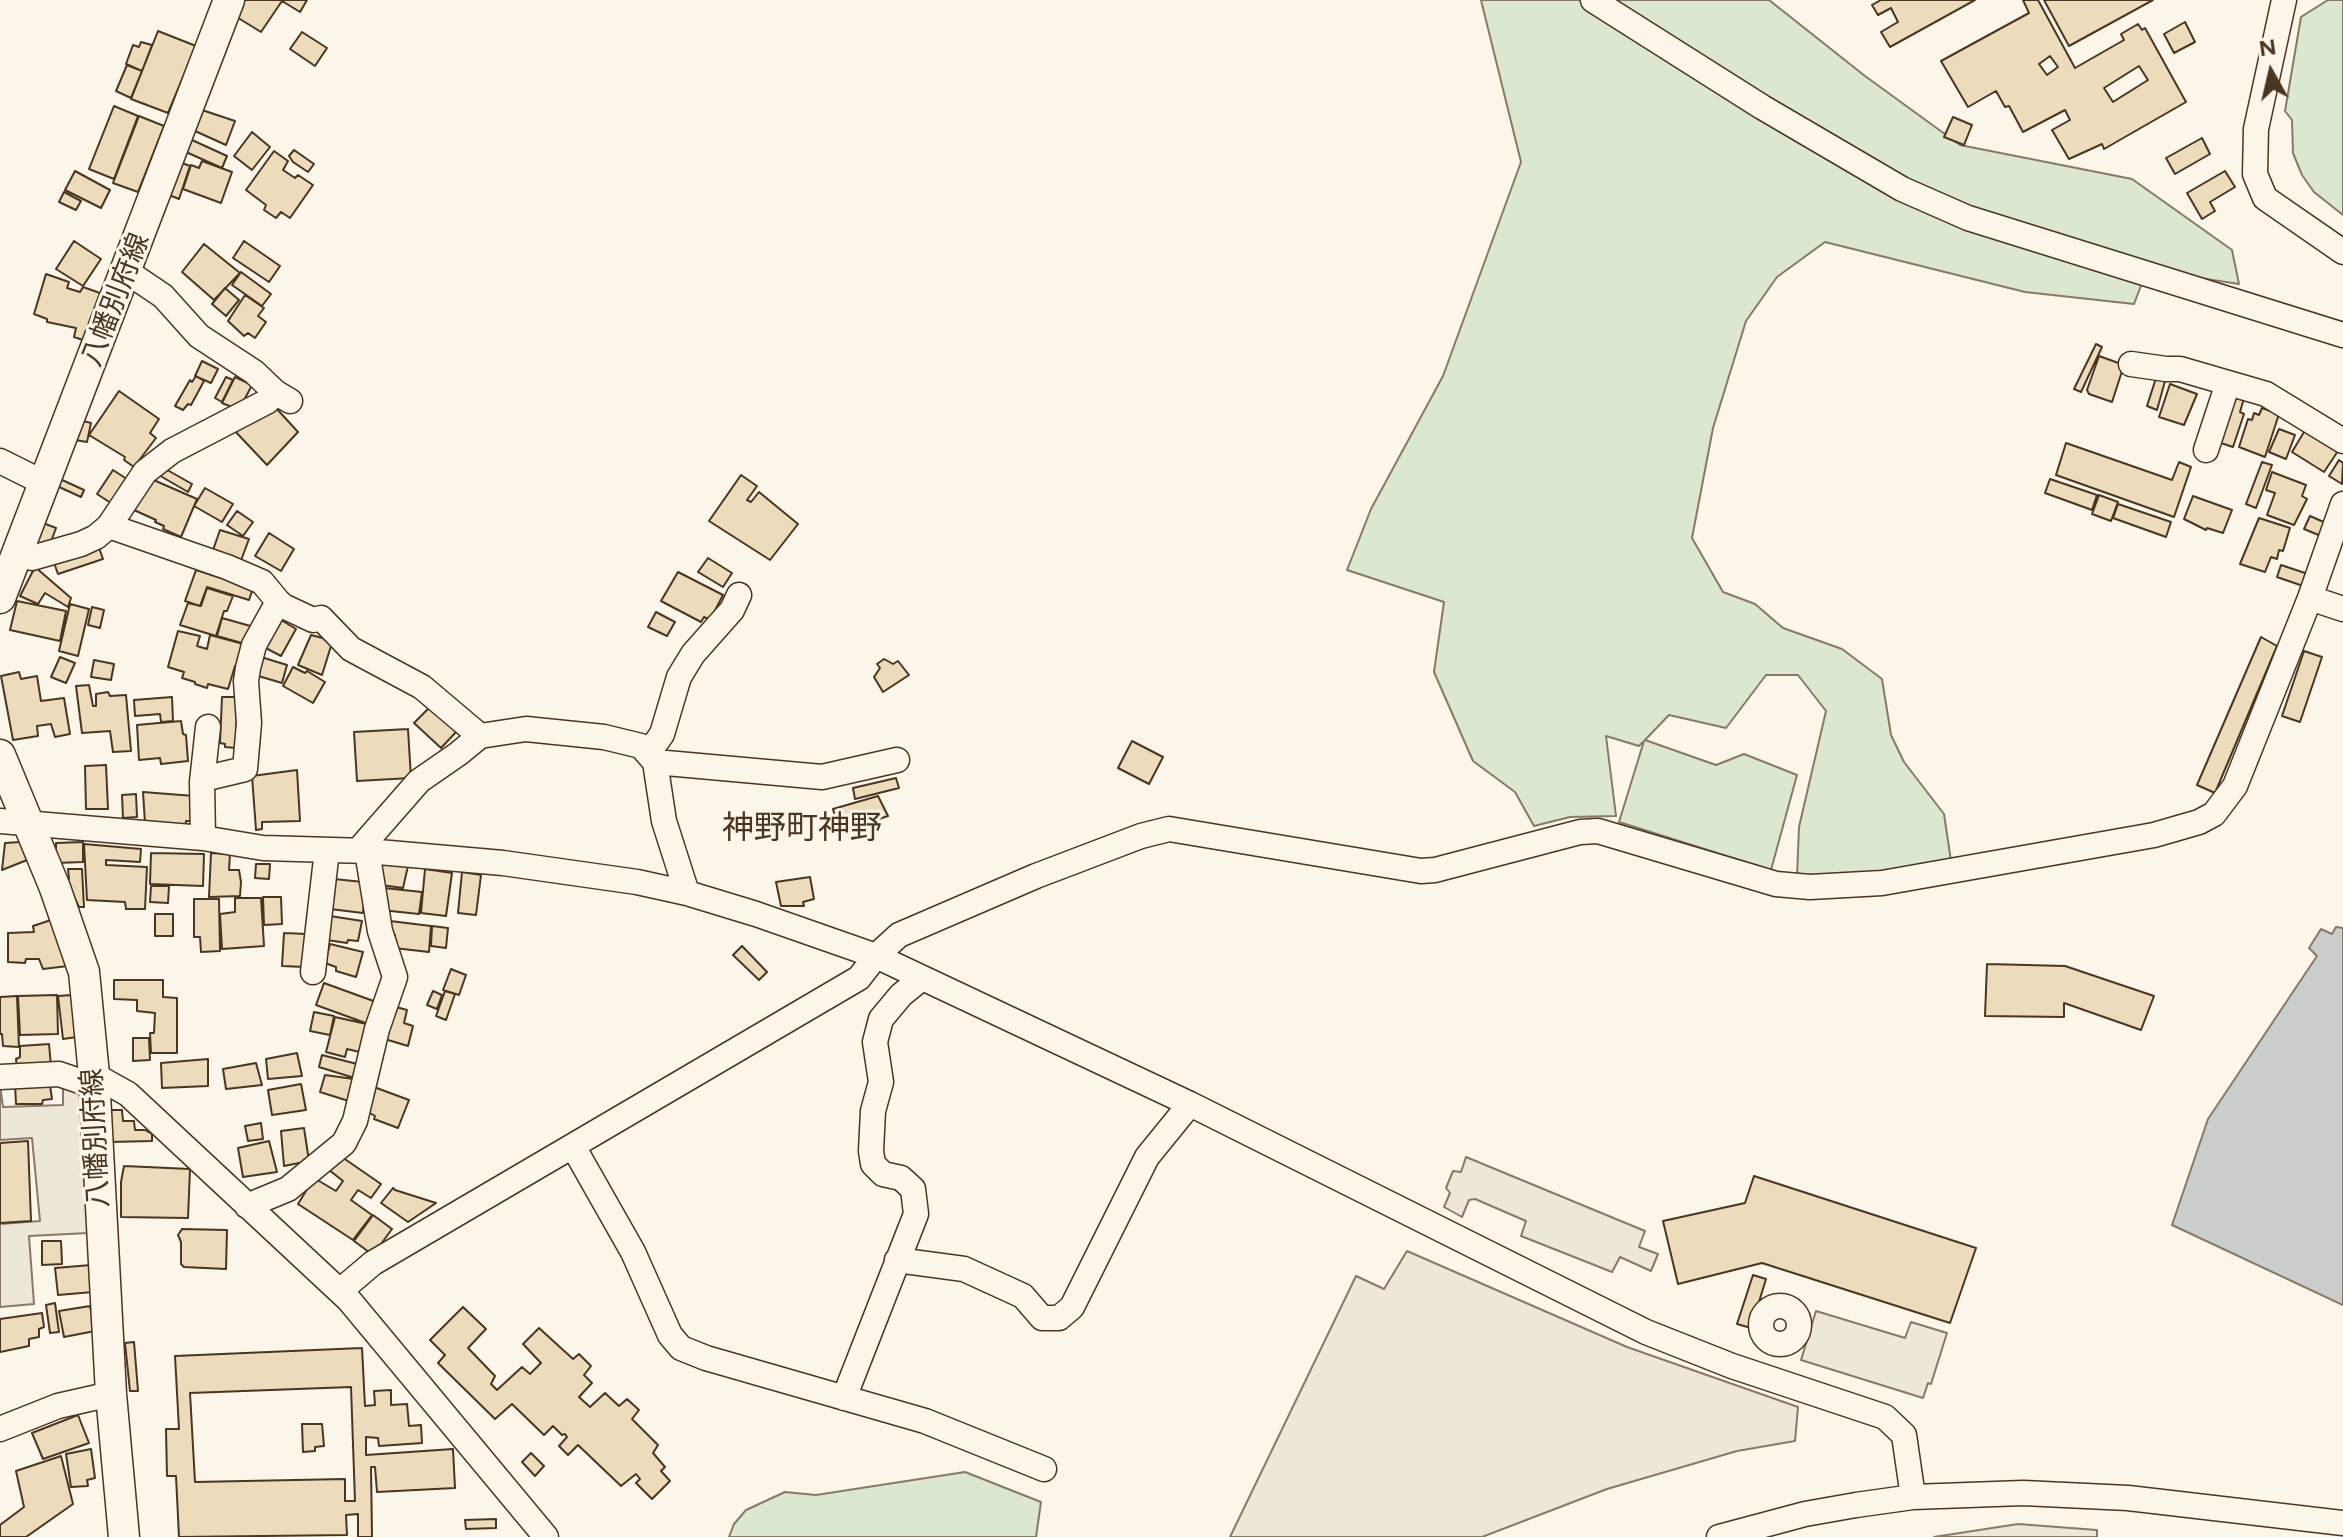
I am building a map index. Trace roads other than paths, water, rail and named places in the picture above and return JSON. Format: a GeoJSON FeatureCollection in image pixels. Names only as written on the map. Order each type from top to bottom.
{"type":"FeatureCollection","features":[{"type":"Feature","properties":{"kind":"main road","name":"八幡別府線"},"geometry":{"type":"LineString","coordinates":[[0,598],[229,0]]}},
{"type":"Feature","properties":{"kind":"main road","name":"八幡別府線"},"geometry":{"type":"LineString","coordinates":[[0,755],[14,822],[55,888],[84,972],[94,1081],[111,1394],[124,1537]]}},
{"type":"Feature","properties":{"kind":"street"},"geometry":{"type":"LineString","coordinates":[[1593,0],[1810,136],[1902,189],[1968,218],[2343,335]]}},
{"type":"Feature","properties":{"kind":"street"},"geometry":{"type":"LineString","coordinates":[[2284,0],[2256,129],[2255,174],[2265,198],[2343,252]]}},
{"type":"Feature","properties":{"kind":"street"},"geometry":{"type":"LineString","coordinates":[[17,554],[32,558],[96,537],[109,526],[145,472],[172,451],[283,396],[254,372],[199,336],[163,296],[126,271]]}},
{"type":"Feature","properties":{"kind":"street"},"geometry":{"type":"LineString","coordinates":[[2131,364],[2180,369],[2243,385],[2266,394],[2343,441]]}},
{"type":"Feature","properties":{"kind":"street"},"geometry":{"type":"LineString","coordinates":[[2206,450],[2228,383]]}},
{"type":"Feature","properties":{"kind":"street"},"geometry":{"type":"LineString","coordinates":[[0,461],[46,484]]}},
{"type":"Feature","properties":{"kind":"street"},"geometry":{"type":"LineString","coordinates":[[340,1291],[373,1263],[574,1148],[859,978],[876,956],[899,935],[1141,836],[1169,829],[1421,871],[1580,832],[1598,831],[1776,884],[1810,887],[1882,883],[2154,835],[2199,822],[2214,814],[2235,786],[2310,598],[2343,504]]}},
{"type":"Feature","properties":{"kind":"street"},"geometry":{"type":"LineString","coordinates":[[109,526],[195,554],[262,582],[280,603],[313,620],[321,618],[351,649],[422,687],[480,736]]}},
{"type":"Feature","properties":{"kind":"street"},"geometry":{"type":"LineString","coordinates":[[651,758],[662,734],[679,677],[693,654],[732,610],[739,595]]}},
{"type":"Feature","properties":{"kind":"street"},"geometry":{"type":"LineString","coordinates":[[2310,598],[2343,609]]}},
{"type":"Feature","properties":{"kind":"street"},"geometry":{"type":"LineString","coordinates":[[203,779],[245,769],[249,723],[248,668],[254,645],[280,603]]}},
{"type":"Feature","properties":{"kind":"street"},"geometry":{"type":"LineString","coordinates":[[203,838],[203,779],[208,727]]}},
{"type":"Feature","properties":{"kind":"street"},"geometry":{"type":"LineString","coordinates":[[247,1206],[288,1189],[308,1175],[344,1143],[355,1121],[377,1029],[395,977],[380,931],[367,851],[363,845],[419,781],[480,736],[526,729],[604,737],[641,746],[651,758],[664,821],[687,893]]}},
{"type":"Feature","properties":{"kind":"street"},"geometry":{"type":"LineString","coordinates":[[651,758],[822,777],[897,760]]}},
{"type":"Feature","properties":{"kind":"street"},"geometry":{"type":"LineString","coordinates":[[14,822],[203,838],[263,848],[367,851],[503,863],[637,882],[756,914],[876,956],[1190,1104],[1646,1332],[1763,1377],[1885,1417],[1900,1429],[1906,1442],[1913,1497]]}},
{"type":"Feature","properties":{"kind":"street"},"geometry":{"type":"LineString","coordinates":[[313,972],[327,850]]}},
{"type":"Feature","properties":{"kind":"street"},"geometry":{"type":"LineString","coordinates":[[844,1398],[916,1214],[913,1189],[901,1178],[883,1174],[873,1164],[873,1111],[881,1082],[875,1042],[881,1019],[901,995],[922,978]]}},
{"type":"Feature","properties":{"kind":"street"},"geometry":{"type":"LineString","coordinates":[[0,1077],[59,1074],[94,1081],[128,1094],[340,1291],[546,1537]]}},
{"type":"Feature","properties":{"kind":"street"},"geometry":{"type":"LineString","coordinates":[[897,1260],[964,1269],[1023,1296],[1042,1318],[1059,1318],[1072,1307],[1147,1157],[1190,1104]]}},
{"type":"Feature","properties":{"kind":"street"},"geometry":{"type":"LineString","coordinates":[[574,1148],[633,1252],[670,1335],[681,1348],[706,1358],[925,1421],[1044,1469]]}},
{"type":"Feature","properties":{"kind":"street"},"geometry":{"type":"LineString","coordinates":[[1763,1377],[1789,1337]]}},
{"type":"Feature","properties":{"kind":"street"},"geometry":{"type":"LineString","coordinates":[[0,1429],[58,1406],[111,1394]]}},
{"type":"Feature","properties":{"kind":"street"},"geometry":{"type":"LineString","coordinates":[[1004,1479],[1012,1456]]}},
{"type":"Feature","properties":{"kind":"street"},"geometry":{"type":"LineString","coordinates":[[1719,1537],[1805,1514],[1913,1497],[2023,1493],[2128,1498],[2343,1523]]}},
{"type":"Feature","properties":{"kind":"district","name":"神野町神野"},"geometry":{"type":"Point","coordinates":[802,829]}}]}
